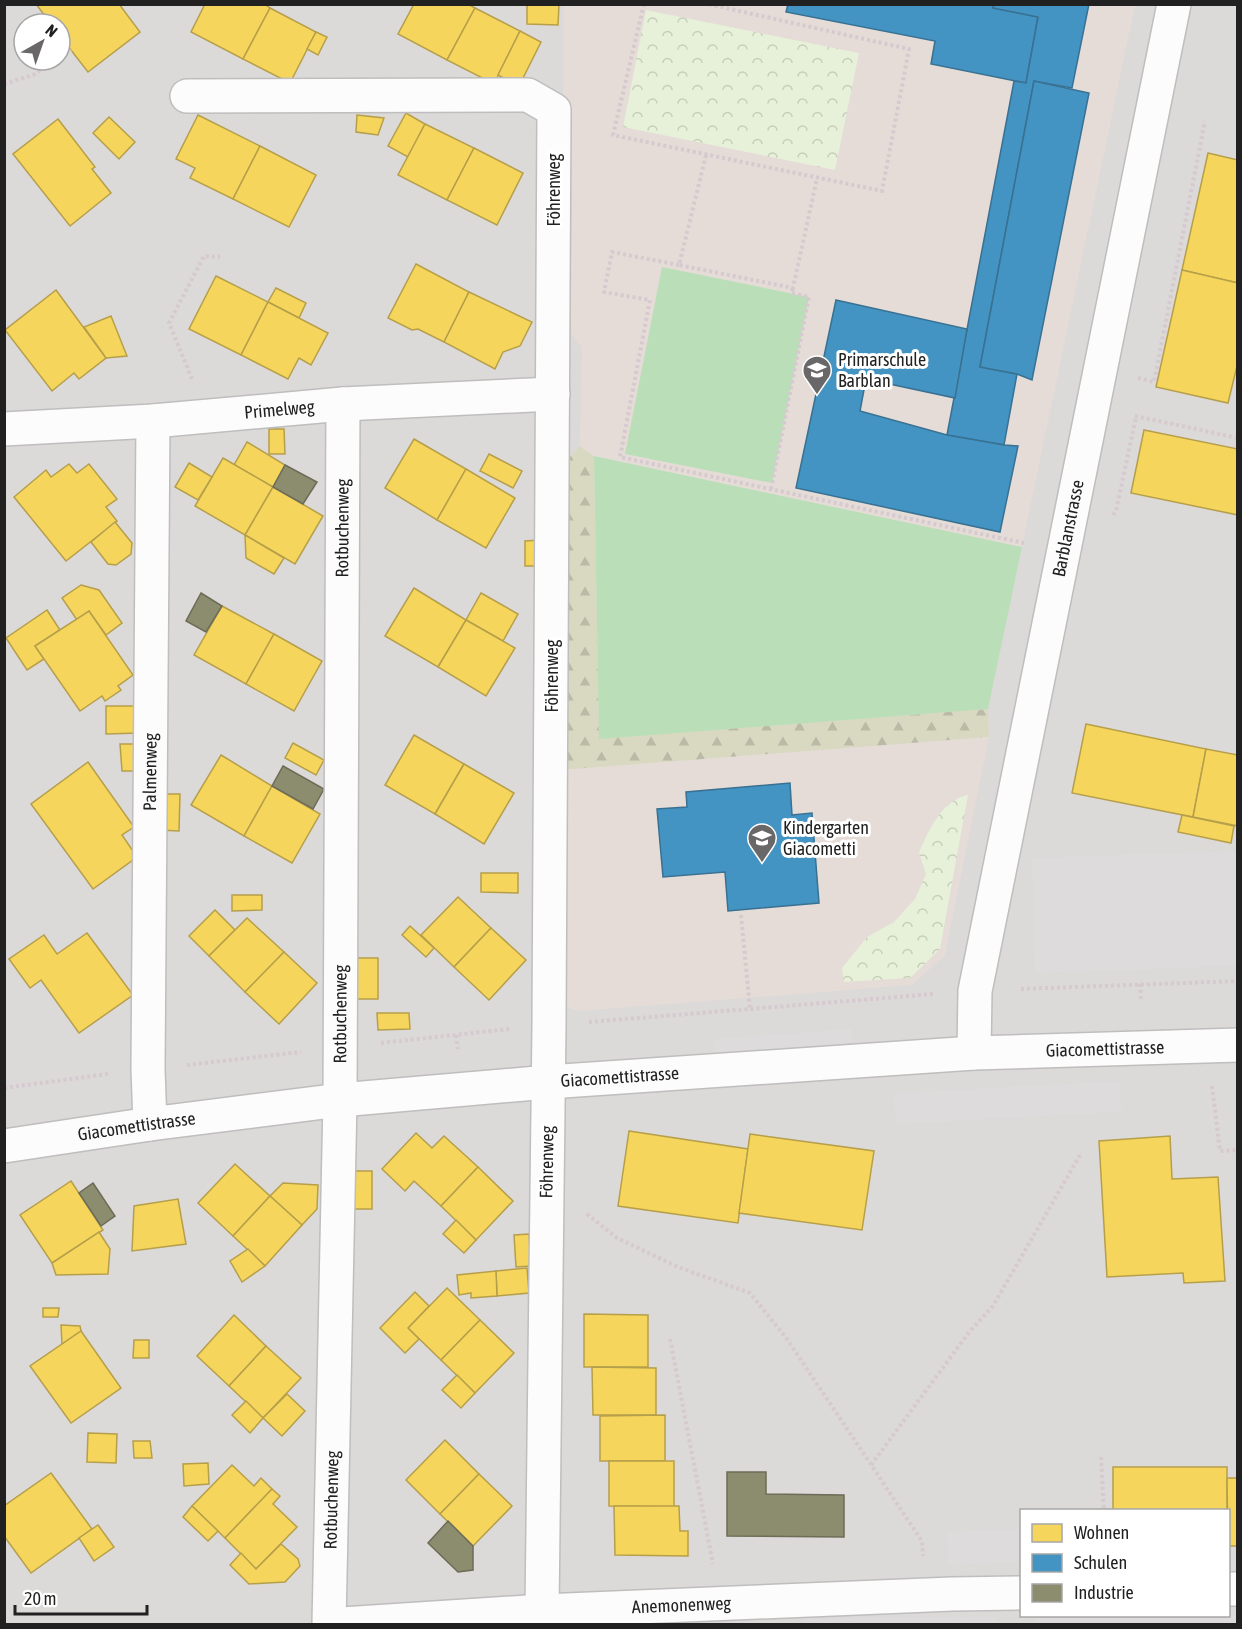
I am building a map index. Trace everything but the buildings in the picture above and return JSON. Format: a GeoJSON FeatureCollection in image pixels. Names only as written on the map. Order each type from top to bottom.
{"type":"FeatureCollection","features":[{"type":"Feature","properties":{"kind":"street","name":"Barblanstrasse"},"geometry":{"type":"LineString","coordinates":[[974,1053],[975,991],[1174,4]]}},
{"type":"Feature","properties":{"kind":"street","name":"Föhrenweg"},"geometry":{"type":"LineString","coordinates":[[188,96],[528,95],[554,110],[549,1082],[542,1611]]}},
{"type":"Feature","properties":{"kind":"street","name":"Primelweg"},"geometry":{"type":"LineString","coordinates":[[4,429],[153,421],[343,404],[553,394]]}},
{"type":"Feature","properties":{"kind":"street","name":"Rotbuchenweg"},"geometry":{"type":"LineString","coordinates":[[329,1624],[340,1100],[343,404]]}},
{"type":"Feature","properties":{"kind":"street","name":"Palmenweg"},"geometry":{"type":"LineString","coordinates":[[150,1124],[148,1069],[153,421]]}},
{"type":"Feature","properties":{"kind":"street","name":"Giacomettistrasse"},"geometry":{"type":"LineString","coordinates":[[4,1146],[150,1124],[340,1100],[549,1082],[974,1053],[1222,1046]]}},
{"type":"Feature","properties":{"kind":"street","name":"Anemonenweg"},"geometry":{"type":"LineString","coordinates":[[342,1624],[542,1611],[1020,1593]]}},
{"type":"Feature","properties":{"kind":"path"},"geometry":{"type":"LineString","coordinates":[[644,4],[613,135],[882,191],[909,49],[708,4]]}},
{"type":"Feature","properties":{"kind":"path"},"geometry":{"type":"LineString","coordinates":[[4,84],[18,82],[38,72]]}},
{"type":"Feature","properties":{"kind":"path"},"geometry":{"type":"LineString","coordinates":[[1101,370],[1154,382],[1171,307],[1205,121]]}},
{"type":"Feature","properties":{"kind":"path"},"geometry":{"type":"LineString","coordinates":[[679,265],[706,155]]}},
{"type":"Feature","properties":{"kind":"path"},"geometry":{"type":"LineString","coordinates":[[771,489],[809,297],[791,293],[817,178]]}},
{"type":"Feature","properties":{"kind":"path"},"geometry":{"type":"LineString","coordinates":[[1187,217],[1194,219]]}},
{"type":"Feature","properties":{"kind":"path"},"geometry":{"type":"LineString","coordinates":[[793,288],[612,252],[604,292],[650,300],[620,457],[1064,551]]}},
{"type":"Feature","properties":{"kind":"path"},"geometry":{"type":"LineString","coordinates":[[192,382],[169,323],[204,256],[220,257]]}},
{"type":"Feature","properties":{"kind":"path"},"geometry":{"type":"LineString","coordinates":[[1093,407],[1238,438]]}},
{"type":"Feature","properties":{"kind":"path"},"geometry":{"type":"LineString","coordinates":[[741,915],[750,1009]]}},
{"type":"Feature","properties":{"kind":"path"},"geometry":{"type":"LineString","coordinates":[[1020,989],[1238,981]]}},
{"type":"Feature","properties":{"kind":"path"},"geometry":{"type":"LineString","coordinates":[[1140,984],[1141,1000]]}},
{"type":"Feature","properties":{"kind":"path"},"geometry":{"type":"LineString","coordinates":[[4,1088],[148,1069],[549,1025],[934,994]]}},
{"type":"Feature","properties":{"kind":"path"},"geometry":{"type":"LineString","coordinates":[[456,1035],[458,1053]]}},
{"type":"Feature","properties":{"kind":"path"},"geometry":{"type":"LineString","coordinates":[[1222,1046],[1220,1151],[1238,1150]]}},
{"type":"Feature","properties":{"kind":"path"},"geometry":{"type":"LineString","coordinates":[[871,1465],[970,1331],[993,1306],[1080,1155]]}},
{"type":"Feature","properties":{"kind":"path"},"geometry":{"type":"LineString","coordinates":[[547,1181],[617,1238],[678,1267],[750,1293],[787,1339],[922,1541],[927,1595]]}},
{"type":"Feature","properties":{"kind":"path"},"geometry":{"type":"LineString","coordinates":[[670,1339],[721,1604]]}},
{"type":"Feature","properties":{"kind":"path"},"geometry":{"type":"LineString","coordinates":[[1101,1457],[1104,1509]]}},
{"type":"Feature","properties":{"kind":"shaded area"},"geometry":{"type":"Polygon","coordinates":[[[5,5],[1237,5],[1237,1624],[5,1624],[5,5]]]}},
{"type":"Feature","properties":{"kind":"shaded area","name":"Primarschule Barblan"},"geometry":{"type":"Polygon","coordinates":[[[563,5],[1135,5],[988,709],[989,737],[945,955],[912,985],[580,1011],[569,1008],[561,993],[566,461],[580,446],[582,347],[564,325],[563,5]]]}},
{"type":"Feature","properties":{"kind":"shaded area"},"geometry":{"type":"Polygon","coordinates":[[[1237,851],[1237,966],[1035,973],[1032,858],[1237,851]]]}},
{"type":"Feature","properties":{"kind":"shaded area"},"geometry":{"type":"Polygon","coordinates":[[[851,1029],[852,1043],[715,1053],[714,1039],[851,1029]]]}},
{"type":"Feature","properties":{"kind":"shaded area"},"geometry":{"type":"Polygon","coordinates":[[[1120,1081],[1121,1112],[896,1124],[894,1093],[1120,1081]]]}},
{"type":"Feature","properties":{"kind":"shaded area"},"geometry":{"type":"Polygon","coordinates":[[[1020,1529],[1020,1562],[949,1565],[947,1532],[1020,1529]]]}},
{"type":"Feature","properties":{"kind":"shaded area"},"geometry":{"type":"Polygon","coordinates":[[[1230,1615],[1237,1615],[1237,1624],[1035,1624],[1035,1617],[1230,1617],[1230,1615]]]}},
{"type":"Feature","properties":{"kind":"shaded area"},"geometry":{"type":"Polygon","coordinates":[[[996,1617],[996,1624],[804,1624],[804,1619],[996,1617]]]}},
{"type":"Feature","properties":{"kind":"green space"},"geometry":{"type":"Polygon","coordinates":[[[646,10],[859,53],[835,170],[623,127],[646,10]]]}},
{"type":"Feature","properties":{"kind":"green space"},"geometry":{"type":"Polygon","coordinates":[[[662,267],[809,297],[772,483],[625,454],[662,267]]]}},
{"type":"Feature","properties":{"kind":"green space"},"geometry":{"type":"Polygon","coordinates":[[[580,446],[594,456],[599,738],[988,709],[989,737],[560,770],[566,461],[580,446]]]}},
{"type":"Feature","properties":{"kind":"green space"},"geometry":{"type":"Polygon","coordinates":[[[594,456],[1022,547],[988,709],[599,739],[594,456]]]}},
{"type":"Feature","properties":{"kind":"green space"},"geometry":{"type":"Polygon","coordinates":[[[968,795],[940,949],[910,978],[844,982],[842,968],[867,937],[894,922],[915,899],[926,874],[919,853],[927,835],[943,810],[959,798],[968,795]]]}},
{"type":"Feature","properties":{"kind":"place","name":"Primarschule Barblan"},"geometry":{"type":"Point","coordinates":[817,396]}},
{"type":"Feature","properties":{"kind":"place","name":"Kindergarten Giacometti"},"geometry":{"type":"Point","coordinates":[762,864]}}]}
